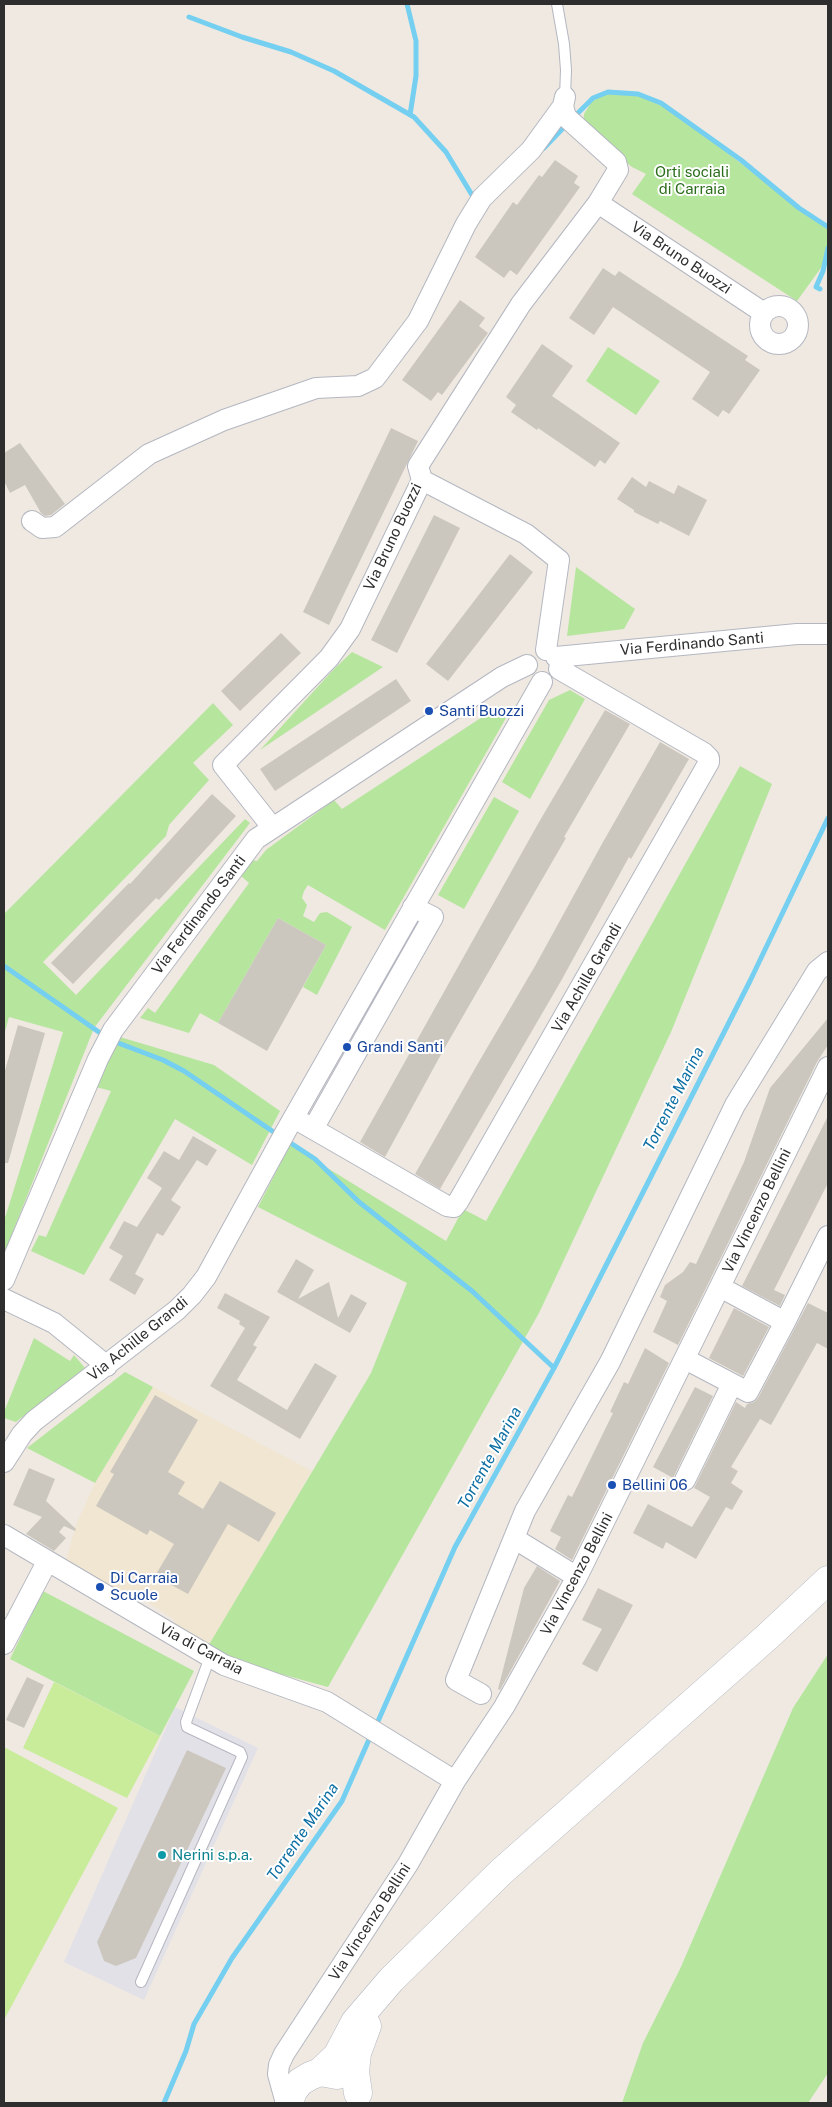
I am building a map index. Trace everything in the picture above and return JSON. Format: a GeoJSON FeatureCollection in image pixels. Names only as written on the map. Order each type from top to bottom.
{"type":"FeatureCollection","features":[{"type":"Feature","properties":{"kind":"main road"},"geometry":{"type":"LineString","coordinates":[[359,2098],[355,2072],[359,2045],[391,1980],[501,1872],[760,1644],[828,1580]]}},
{"type":"Feature","properties":{"kind":"main road","name":"Via Vincenzo Bellini"},"geometry":{"type":"LineString","coordinates":[[288,2103],[293,2091],[300,2082],[315,2074],[337,2056],[355,2022],[391,1980]]}},
{"type":"Feature","properties":{"kind":"main road"},"geometry":{"type":"LineString","coordinates":[[315,2074],[332,2073],[342,2076],[351,2084],[359,2098]]}},
{"type":"Feature","properties":{"kind":"street","name":"Via Bruno Buozzi"},"geometry":{"type":"LineString","coordinates":[[272,828],[223,765],[329,658],[350,629],[422,480],[418,466],[521,304],[598,204],[618,170],[616,162],[566,117],[564,102]]}},
{"type":"Feature","properties":{"kind":"street"},"geometry":{"type":"LineString","coordinates":[[32,521],[42,528],[55,527],[149,454],[224,420],[316,388],[358,386],[375,378],[418,321],[466,224],[482,198],[530,150],[564,102]]}},
{"type":"Feature","properties":{"kind":"street","name":"Via Bruno Buozzi"},"geometry":{"type":"LineString","coordinates":[[598,204],[764,313]]}},
{"type":"Feature","properties":{"kind":"street"},"geometry":{"type":"LineString","coordinates":[[422,480],[526,534],[559,560],[554,659],[551,680],[542,682],[532,678],[526,665]]}},
{"type":"Feature","properties":{"kind":"street","name":"Via Ferdinando Santi"},"geometry":{"type":"LineString","coordinates":[[4,1280],[98,1059],[113,1030],[256,839],[502,677],[526,665],[531,655],[535,652],[554,659],[797,634],[828,634]]}},
{"type":"Feature","properties":{"kind":"street","name":"Via Achille Grandi"},"geometry":{"type":"LineString","coordinates":[[290,1125],[313,1129],[447,1206],[454,1207],[708,766],[709,758],[704,752],[554,659]]}},
{"type":"Feature","properties":{"kind":"street","name":"Via Achille Grandi"},"geometry":{"type":"LineString","coordinates":[[4,1462],[22,1434],[34,1421],[177,1310],[192,1296],[206,1277],[413,907],[542,682]]}},
{"type":"Feature","properties":{"kind":"street"},"geometry":{"type":"LineString","coordinates":[[313,1129],[433,917],[413,907]]}},
{"type":"Feature","properties":{"kind":"street"},"geometry":{"type":"LineString","coordinates":[[481,1694],[456,1680],[515,1539],[524,1511],[610,1362],[735,1105],[817,971],[828,962]]}},
{"type":"Feature","properties":{"kind":"street","name":"Via Vincenzo Bellini"},"geometry":{"type":"LineString","coordinates":[[288,2103],[280,2086],[279,2065],[408,1864],[455,1781],[504,1707],[577,1578],[828,1067]]}},
{"type":"Feature","properties":{"kind":"street"},"geometry":{"type":"LineString","coordinates":[[685,1359],[748,1392],[828,1236]]}},
{"type":"Feature","properties":{"kind":"street"},"geometry":{"type":"LineString","coordinates":[[720,1287],[785,1322]]}},
{"type":"Feature","properties":{"kind":"street"},"geometry":{"type":"LineString","coordinates":[[4,1299],[54,1323],[107,1366]]}},
{"type":"Feature","properties":{"kind":"street"},"geometry":{"type":"LineString","coordinates":[[685,1480],[732,1384]]}},
{"type":"Feature","properties":{"kind":"street","name":"Via di Carraia"},"geometry":{"type":"LineString","coordinates":[[4,1535],[224,1665],[327,1702],[455,1781]]}},
{"type":"Feature","properties":{"kind":"street"},"geometry":{"type":"LineString","coordinates":[[515,1539],[577,1578]]}},
{"type":"Feature","properties":{"kind":"street"},"geometry":{"type":"LineString","coordinates":[[4,1644],[47,1562]]}},
{"type":"Feature","properties":{"kind":"street"},"geometry":{"type":"LineString","coordinates":[[284,2057],[287,2071],[294,2075],[315,2074]]}},
{"type":"Feature","properties":{"kind":"lane"},"geometry":{"type":"LineString","coordinates":[[557,4],[564,44],[566,70],[564,102]]}},
{"type":"Feature","properties":{"kind":"lane"},"geometry":{"type":"LineString","coordinates":[[141,1982],[242,1757],[240,1752],[188,1727],[186,1722],[210,1657]]}},
{"type":"Feature","properties":{"kind":"shaded area"},"geometry":{"type":"Polygon","coordinates":[[[153,1387],[312,1471],[208,1647],[172,1627],[175,1620],[133,1593],[127,1601],[65,1564],[76,1525],[95,1483],[153,1387]]]}},
{"type":"Feature","properties":{"kind":"shaded area"},"geometry":{"type":"Polygon","coordinates":[[[175,1707],[258,1748],[144,2000],[64,1962],[175,1707]]]}},
{"type":"Feature","properties":{"kind":"green space","name":"Orti sociali di Carraia"},"geometry":{"type":"Polygon","coordinates":[[[628,92],[662,103],[828,230],[828,242],[823,265],[797,301],[632,194],[646,174],[632,167],[597,139],[583,123],[584,114],[592,101],[607,93],[628,92]]]}},
{"type":"Feature","properties":{"kind":"green space"},"geometry":{"type":"Polygon","coordinates":[[[608,347],[660,381],[636,415],[586,381],[608,347]]]}},
{"type":"Feature","properties":{"kind":"green space"},"geometry":{"type":"Polygon","coordinates":[[[576,567],[635,609],[624,629],[567,636],[576,567]]]}},
{"type":"Feature","properties":{"kind":"green space"},"geometry":{"type":"Polygon","coordinates":[[[352,652],[383,667],[260,750],[334,669],[352,652]]]}},
{"type":"Feature","properties":{"kind":"green space"},"geometry":{"type":"Polygon","coordinates":[[[570,690],[585,699],[530,799],[502,782],[549,700],[570,690]]]}},
{"type":"Feature","properties":{"kind":"green space"},"geometry":{"type":"Polygon","coordinates":[[[213,703],[233,725],[193,763],[209,780],[169,825],[166,836],[43,962],[76,995],[245,819],[250,823],[94,1028],[4,1254],[4,1221],[63,1032],[9,1017],[4,1035],[4,914],[213,703]]]}},
{"type":"Feature","properties":{"kind":"green space"},"geometry":{"type":"Polygon","coordinates":[[[499,706],[506,718],[385,930],[308,885],[304,891],[302,898],[307,905],[303,916],[314,922],[320,913],[327,912],[352,927],[317,995],[303,987],[326,945],[278,918],[218,1023],[200,1013],[189,1033],[140,1018],[148,1008],[155,1013],[249,883],[241,876],[252,860],[257,861],[266,850],[334,800],[342,809],[499,706]]]}},
{"type":"Feature","properties":{"kind":"green space"},"geometry":{"type":"Polygon","coordinates":[[[740,766],[772,784],[671,1032],[539,1313],[328,1687],[204,1653],[371,1373],[407,1283],[258,1207],[290,1145],[446,1241],[463,1209],[486,1221],[740,766]]]}},
{"type":"Feature","properties":{"kind":"green space"},"geometry":{"type":"Polygon","coordinates":[[[494,797],[519,811],[464,909],[438,895],[494,797]]]}},
{"type":"Feature","properties":{"kind":"green space"},"geometry":{"type":"Polygon","coordinates":[[[120,1037],[214,1065],[280,1111],[252,1165],[175,1119],[84,1275],[31,1251],[39,1235],[46,1237],[111,1091],[96,1087],[120,1037]]]}},
{"type":"Feature","properties":{"kind":"green space"},"geometry":{"type":"Polygon","coordinates":[[[34,1338],[70,1361],[74,1355],[85,1368],[16,1422],[4,1418],[4,1412],[34,1338]]]}},
{"type":"Feature","properties":{"kind":"green space"},"geometry":{"type":"Polygon","coordinates":[[[125,1372],[153,1387],[95,1483],[27,1448],[125,1372]]]}},
{"type":"Feature","properties":{"kind":"green space"},"geometry":{"type":"Polygon","coordinates":[[[43,1591],[194,1671],[160,1736],[10,1659],[43,1591]]]}},
{"type":"Feature","properties":{"kind":"green space"},"geometry":{"type":"Polygon","coordinates":[[[828,1654],[828,2073],[808,2103],[622,2103],[643,2043],[680,1969],[793,1708],[828,1654]]]}},
{"type":"Feature","properties":{"kind":"green space"},"geometry":{"type":"Polygon","coordinates":[[[54,1682],[160,1736],[127,1798],[23,1748],[54,1682]]]}},
{"type":"Feature","properties":{"kind":"green space"},"geometry":{"type":"Polygon","coordinates":[[[4,1747],[118,1808],[4,2020],[4,1747]]]}},
{"type":"Feature","properties":{"kind":"building"},"geometry":{"type":"Polygon","coordinates":[[[555,160],[578,176],[574,183],[580,187],[517,275],[510,270],[504,278],[475,257],[513,202],[517,205],[539,175],[542,177],[555,160]]]}},
{"type":"Feature","properties":{"kind":"building"},"geometry":{"type":"Polygon","coordinates":[[[603,268],[615,276],[619,271],[748,356],[745,360],[760,370],[729,414],[723,410],[718,417],[692,399],[710,372],[613,307],[594,335],[569,318],[603,268]]]}},
{"type":"Feature","properties":{"kind":"building"},"geometry":{"type":"Polygon","coordinates":[[[460,300],[485,318],[479,326],[488,333],[442,395],[438,392],[431,401],[402,380],[460,300]]]}},
{"type":"Feature","properties":{"kind":"building"},"geometry":{"type":"Polygon","coordinates":[[[542,344],[573,366],[552,396],[620,443],[605,464],[600,460],[595,467],[511,412],[516,405],[506,397],[542,344]]]}},
{"type":"Feature","properties":{"kind":"building"},"geometry":{"type":"Polygon","coordinates":[[[391,428],[418,441],[329,625],[303,612],[391,428]]]}},
{"type":"Feature","properties":{"kind":"building"},"geometry":{"type":"Polygon","coordinates":[[[20,443],[65,504],[51,515],[45,516],[41,513],[25,485],[10,493],[4,481],[4,453],[20,443]]]}},
{"type":"Feature","properties":{"kind":"building"},"geometry":{"type":"Polygon","coordinates":[[[632,477],[646,487],[649,481],[674,494],[678,485],[707,500],[689,536],[660,521],[658,524],[634,512],[634,510],[617,499],[632,477]]]}},
{"type":"Feature","properties":{"kind":"building"},"geometry":{"type":"Polygon","coordinates":[[[434,515],[460,528],[397,653],[371,640],[434,515]]]}},
{"type":"Feature","properties":{"kind":"building"},"geometry":{"type":"Polygon","coordinates":[[[510,554],[533,572],[448,681],[426,664],[510,554]]]}},
{"type":"Feature","properties":{"kind":"building"},"geometry":{"type":"Polygon","coordinates":[[[281,633],[301,653],[240,711],[221,691],[281,633]]]}},
{"type":"Feature","properties":{"kind":"building"},"geometry":{"type":"Polygon","coordinates":[[[396,679],[411,701],[275,791],[260,769],[396,679]]]}},
{"type":"Feature","properties":{"kind":"building"},"geometry":{"type":"Polygon","coordinates":[[[605,710],[630,724],[444,1049],[385,1157],[360,1142],[539,822],[605,710]]]}},
{"type":"Feature","properties":{"kind":"building"},"geometry":{"type":"Polygon","coordinates":[[[660,742],[689,759],[631,859],[629,857],[561,981],[440,1189],[415,1174],[535,966],[660,742]]]}},
{"type":"Feature","properties":{"kind":"building"},"geometry":{"type":"Polygon","coordinates":[[[212,794],[236,816],[159,900],[156,898],[73,984],[51,963],[130,884],[212,794]]]}},
{"type":"Feature","properties":{"kind":"building"},"geometry":{"type":"Polygon","coordinates":[[[278,918],[326,945],[267,1051],[218,1023],[278,918]]]}},
{"type":"Feature","properties":{"kind":"building"},"geometry":{"type":"Polygon","coordinates":[[[828,1018],[828,1045],[817,1062],[678,1345],[653,1332],[667,1301],[660,1297],[665,1285],[683,1272],[690,1262],[696,1264],[744,1162],[770,1088],[828,1018]]]}},
{"type":"Feature","properties":{"kind":"building"},"geometry":{"type":"Polygon","coordinates":[[[18,1025],[45,1033],[8,1163],[4,1163],[4,1074],[18,1025]]]}},
{"type":"Feature","properties":{"kind":"building"},"geometry":{"type":"Polygon","coordinates":[[[828,1116],[828,1183],[774,1290],[785,1295],[780,1306],[742,1286],[828,1116]]]}},
{"type":"Feature","properties":{"kind":"building"},"geometry":{"type":"Polygon","coordinates":[[[193,1136],[217,1150],[207,1166],[197,1160],[171,1200],[181,1207],[163,1236],[157,1233],[135,1274],[144,1279],[135,1295],[109,1280],[123,1256],[109,1248],[124,1221],[137,1227],[162,1188],[147,1178],[164,1151],[179,1160],[193,1136]]]}},
{"type":"Feature","properties":{"kind":"building"},"geometry":{"type":"Polygon","coordinates":[[[296,1259],[314,1270],[298,1299],[329,1282],[338,1318],[351,1294],[367,1303],[350,1333],[277,1292],[296,1259]]]}},
{"type":"Feature","properties":{"kind":"building"},"geometry":{"type":"Polygon","coordinates":[[[225,1293],[270,1317],[253,1345],[257,1347],[237,1380],[287,1410],[315,1363],[337,1376],[300,1439],[210,1386],[245,1328],[239,1324],[240,1321],[217,1308],[225,1293]]]}},
{"type":"Feature","properties":{"kind":"building"},"geometry":{"type":"Polygon","coordinates":[[[808,1303],[828,1313],[828,1349],[817,1343],[771,1425],[760,1419],[731,1467],[738,1471],[731,1483],[743,1491],[732,1510],[726,1507],[696,1559],[666,1542],[663,1549],[633,1533],[648,1504],[692,1527],[710,1497],[694,1488],[736,1402],[745,1408],[747,1404],[754,1402],[758,1398],[808,1303]]]}},
{"type":"Feature","properties":{"kind":"building"},"geometry":{"type":"Polygon","coordinates":[[[734,1308],[769,1327],[743,1376],[709,1358],[734,1308]]]}},
{"type":"Feature","properties":{"kind":"building"},"geometry":{"type":"Polygon","coordinates":[[[645,1348],[669,1363],[572,1560],[555,1549],[561,1537],[550,1531],[568,1495],[572,1497],[613,1413],[610,1412],[624,1382],[628,1384],[645,1348]]]}},
{"type":"Feature","properties":{"kind":"building"},"geometry":{"type":"Polygon","coordinates":[[[695,1387],[713,1396],[673,1478],[653,1467],[695,1387]]]}},
{"type":"Feature","properties":{"kind":"building"},"geometry":{"type":"Polygon","coordinates":[[[155,1395],[198,1420],[168,1472],[185,1482],[178,1494],[203,1509],[220,1481],[276,1513],[259,1542],[228,1524],[188,1594],[155,1576],[174,1544],[150,1530],[147,1535],[96,1506],[114,1474],[110,1472],[155,1395]]]}},
{"type":"Feature","properties":{"kind":"building"},"geometry":{"type":"Polygon","coordinates":[[[29,1468],[55,1479],[46,1501],[76,1529],[75,1531],[64,1526],[59,1532],[66,1538],[54,1551],[26,1534],[42,1517],[13,1505],[29,1468]]]}},
{"type":"Feature","properties":{"kind":"building"},"geometry":{"type":"Polygon","coordinates":[[[537,1566],[560,1581],[500,1690],[498,1689],[524,1588],[537,1566]]]}},
{"type":"Feature","properties":{"kind":"building"},"geometry":{"type":"Polygon","coordinates":[[[598,1588],[633,1605],[597,1672],[582,1664],[602,1629],[582,1620],[598,1588]]]}},
{"type":"Feature","properties":{"kind":"building"},"geometry":{"type":"Polygon","coordinates":[[[27,1677],[44,1685],[24,1728],[6,1720],[27,1677]]]}},
{"type":"Feature","properties":{"kind":"building","name":"Nerini s.p.a."},"geometry":{"type":"Polygon","coordinates":[[[187,1750],[226,1768],[136,1958],[116,1966],[104,1961],[97,1942],[187,1750]]]}},
{"type":"Feature","properties":{"kind":"waterway"},"geometry":{"type":"LineString","coordinates":[[407,4],[416,41],[416,76],[410,115]]}},
{"type":"Feature","properties":{"kind":"waterway"},"geometry":{"type":"LineString","coordinates":[[189,17],[242,37],[291,52],[334,71],[414,117],[446,152],[476,199]]}},
{"type":"Feature","properties":{"kind":"waterway"},"geometry":{"type":"LineString","coordinates":[[574,117],[593,98],[608,92],[638,94],[661,103],[741,160],[799,208],[828,227]]}},
{"type":"Feature","properties":{"kind":"waterway"},"geometry":{"type":"LineString","coordinates":[[544,148],[568,123]]}},
{"type":"Feature","properties":{"kind":"waterway"},"geometry":{"type":"LineString","coordinates":[[820,289],[816,287],[823,271],[828,248]]}},
{"type":"Feature","properties":{"kind":"waterway","name":"Torrente Marina"},"geometry":{"type":"LineString","coordinates":[[375,1728],[455,1547],[554,1368],[750,981],[828,818]]}},
{"type":"Feature","properties":{"kind":"waterway"},"geometry":{"type":"LineString","coordinates":[[4,966],[106,1037]]}},
{"type":"Feature","properties":{"kind":"waterway"},"geometry":{"type":"LineString","coordinates":[[113,1041],[163,1060],[184,1071],[278,1135]]}},
{"type":"Feature","properties":{"kind":"waterway"},"geometry":{"type":"LineString","coordinates":[[286,1140],[315,1159],[359,1202],[472,1291],[554,1368]]}},
{"type":"Feature","properties":{"kind":"waterway","name":"Torrente Marina"},"geometry":{"type":"LineString","coordinates":[[164,2103],[186,2051],[194,2024],[232,1958],[342,1801],[371,1735]]}},
{"type":"Feature","properties":{"kind":"place","name":"Santi Buozzi"},"geometry":{"type":"Point","coordinates":[429,711]}},
{"type":"Feature","properties":{"kind":"place","name":"Grandi Santi"},"geometry":{"type":"Point","coordinates":[347,1047]}},
{"type":"Feature","properties":{"kind":"place","name":"Bellini 06"},"geometry":{"type":"Point","coordinates":[612,1485]}},
{"type":"Feature","properties":{"kind":"place","name":"Di Carraia Scuole"},"geometry":{"type":"Point","coordinates":[100,1587]}},
{"type":"Feature","properties":{"kind":"place","name":"Nerini s.p.a."},"geometry":{"type":"Point","coordinates":[162,1855]}}]}
